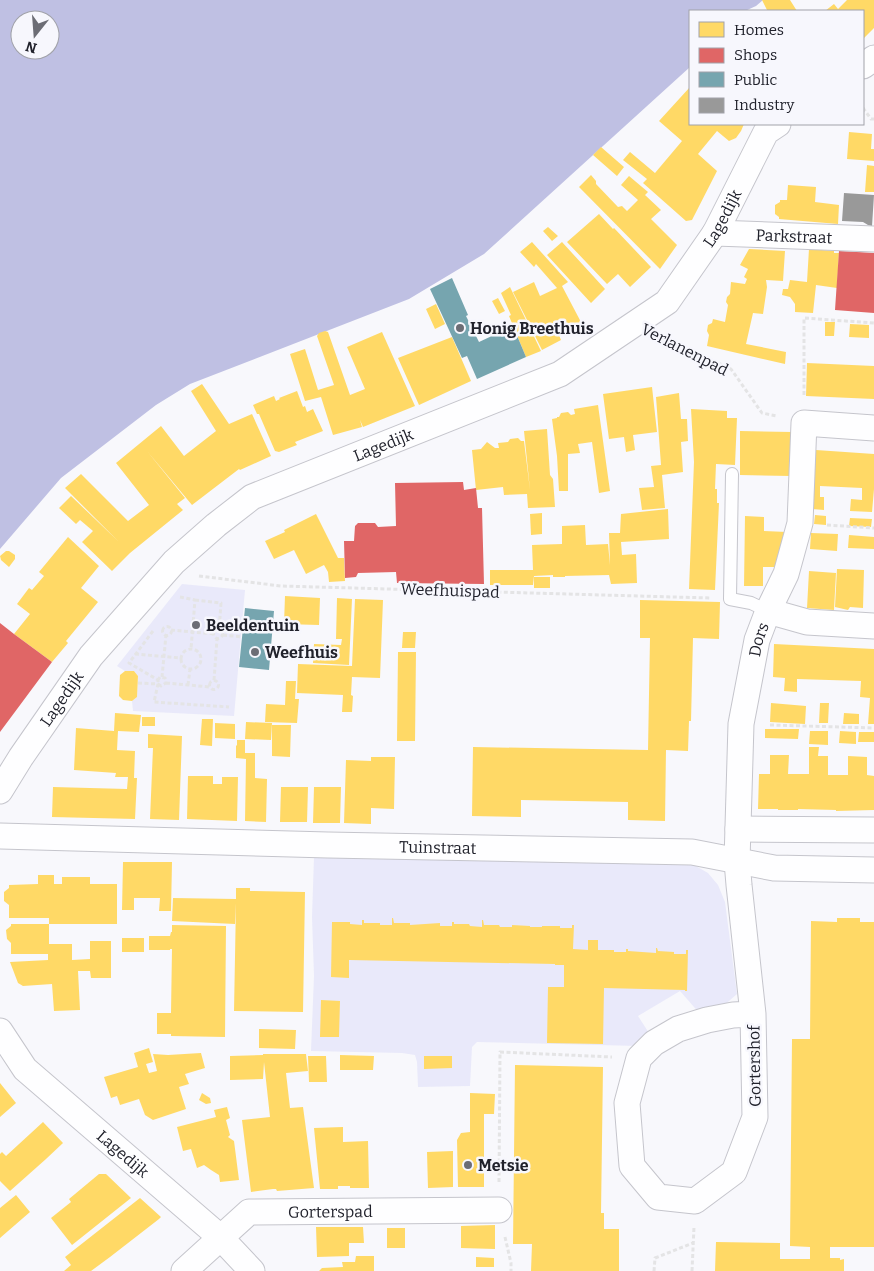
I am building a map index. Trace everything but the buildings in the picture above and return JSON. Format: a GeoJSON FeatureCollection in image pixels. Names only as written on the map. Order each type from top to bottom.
{"type":"FeatureCollection","features":[{"type":"Feature","properties":{"kind":"street","name":"Lagedijk"},"geometry":{"type":"LineString","coordinates":[[0,791],[21,757],[91,656],[174,562],[216,525],[252,498],[560,374],[667,302],[714,233],[766,132],[776,125]]}},
{"type":"Feature","properties":{"kind":"street","name":"Parkstraat"},"geometry":{"type":"LineString","coordinates":[[714,233],[874,239]]}},
{"type":"Feature","properties":{"kind":"street"},"geometry":{"type":"LineString","coordinates":[[804,423],[874,428]]}},
{"type":"Feature","properties":{"kind":"street","name":"Dors"},"geometry":{"type":"LineString","coordinates":[[737,861],[741,724],[757,640],[768,610],[786,574],[800,523],[804,423]]}},
{"type":"Feature","properties":{"kind":"street"},"geometry":{"type":"LineString","coordinates":[[768,610],[807,622],[874,626]]}},
{"type":"Feature","properties":{"kind":"street"},"geometry":{"type":"LineString","coordinates":[[738,829],[874,830]]}},
{"type":"Feature","properties":{"kind":"street","name":"Tuinstraat"},"geometry":{"type":"LineString","coordinates":[[0,836],[692,852],[774,868],[874,870]]}},
{"type":"Feature","properties":{"kind":"street","name":"Gortershof"},"geometry":{"type":"LineString","coordinates":[[696,1201],[734,1172],[755,1117],[753,1014],[738,885],[737,861]]}},
{"type":"Feature","properties":{"kind":"street","name":"Gortershof"},"geometry":{"type":"LineString","coordinates":[[639,1058],[654,1043],[678,1029],[716,1018],[753,1014]]}},
{"type":"Feature","properties":{"kind":"street","name":"Lagedijk"},"geometry":{"type":"LineString","coordinates":[[0,1031],[25,1069],[220,1237],[252,1271]]}},
{"type":"Feature","properties":{"kind":"street"},"geometry":{"type":"LineString","coordinates":[[639,1058],[627,1103],[632,1166],[658,1197],[696,1201]]}},
{"type":"Feature","properties":{"kind":"street","name":"Gorterspad"},"geometry":{"type":"LineString","coordinates":[[184,1271],[249,1212],[498,1210]]}},
{"type":"Feature","properties":{"kind":"lane"},"geometry":{"type":"LineString","coordinates":[[732,474],[730,599],[751,603],[768,610]]}},
{"type":"Feature","properties":{"kind":"path"},"geometry":{"type":"LineString","coordinates":[[864,109],[874,119]]}},
{"type":"Feature","properties":{"kind":"path"},"geometry":{"type":"LineString","coordinates":[[804,423],[804,318],[874,323]]}},
{"type":"Feature","properties":{"kind":"path","name":"Verlanenpad"},"geometry":{"type":"LineString","coordinates":[[636,323],[730,369],[762,413],[804,423]]}},
{"type":"Feature","properties":{"kind":"path"},"geometry":{"type":"LineString","coordinates":[[800,523],[874,528]]}},
{"type":"Feature","properties":{"kind":"path","name":"Weefhuispad"},"geometry":{"type":"LineString","coordinates":[[174,562],[197,576],[281,586],[730,599]]}},
{"type":"Feature","properties":{"kind":"path"},"geometry":{"type":"LineString","coordinates":[[179,597],[221,603],[219,630],[223,634],[242,637]]}},
{"type":"Feature","properties":{"kind":"path"},"geometry":{"type":"LineString","coordinates":[[191,649],[195,600]]}},
{"type":"Feature","properties":{"kind":"path"},"geometry":{"type":"LineString","coordinates":[[157,626],[128,663],[162,686],[166,684],[210,687],[214,689],[217,688],[218,684],[214,680]]}},
{"type":"Feature","properties":{"kind":"path"},"geometry":{"type":"LineString","coordinates":[[210,687],[210,683],[214,680],[217,638],[214,634],[171,630],[169,627],[165,627],[163,632],[166,635],[162,677],[160,677],[158,682],[154,702],[229,708]]}},
{"type":"Feature","properties":{"kind":"path"},"geometry":{"type":"LineString","coordinates":[[166,635],[170,634],[171,630]]}},
{"type":"Feature","properties":{"kind":"path"},"geometry":{"type":"LineString","coordinates":[[214,634],[215,631],[219,630]]}},
{"type":"Feature","properties":{"kind":"path"},"geometry":{"type":"LineString","coordinates":[[217,638],[220,638],[223,634]]}},
{"type":"Feature","properties":{"kind":"path"},"geometry":{"type":"LineString","coordinates":[[191,649],[199,653],[201,660],[197,667],[190,669],[184,667],[181,658],[184,651],[191,649]]}},
{"type":"Feature","properties":{"kind":"path"},"geometry":{"type":"LineString","coordinates":[[135,654],[181,658]]}},
{"type":"Feature","properties":{"kind":"path"},"geometry":{"type":"LineString","coordinates":[[188,686],[190,669]]}},
{"type":"Feature","properties":{"kind":"path"},"geometry":{"type":"LineString","coordinates":[[162,677],[166,679],[166,684]]}},
{"type":"Feature","properties":{"kind":"path"},"geometry":{"type":"LineString","coordinates":[[138,682],[158,682]]}},
{"type":"Feature","properties":{"kind":"path"},"geometry":{"type":"LineString","coordinates":[[741,724],[874,728]]}},
{"type":"Feature","properties":{"kind":"path"},"geometry":{"type":"LineString","coordinates":[[511,1271],[511,1263],[498,1210],[500,1052],[639,1058]]}},
{"type":"Feature","properties":{"kind":"path"},"geometry":{"type":"LineString","coordinates":[[692,1271],[696,1201]]}},
{"type":"Feature","properties":{"kind":"path"},"geometry":{"type":"LineString","coordinates":[[654,1271],[654,1258],[693,1243]]}},
{"type":"Feature","properties":{"kind":"shaded area","name":"Beeldentuin"},"geometry":{"type":"Polygon","coordinates":[[[182,584],[245,590],[234,716],[133,711],[132,701],[137,697],[138,676],[134,671],[125,671],[117,666],[182,584]]]}},
{"type":"Feature","properties":{"kind":"shaded area"},"geometry":{"type":"Polygon","coordinates":[[[314,857],[687,861],[708,873],[718,885],[725,902],[737,994],[721,1008],[701,1015],[680,991],[638,1016],[649,1033],[639,1046],[477,1042],[472,1047],[470,1086],[418,1087],[415,1055],[311,1051],[314,976],[312,917],[314,857]]]}},
{"type":"Feature","properties":{"kind":"water"},"geometry":{"type":"Polygon","coordinates":[[[0,0],[763,0],[747,10],[689,10],[689,68],[484,254],[409,299],[190,384],[156,405],[61,478],[0,549],[0,0]]]}},
{"type":"Feature","properties":{"kind":"place","name":"Honig Breethuis"},"geometry":{"type":"Point","coordinates":[460,328]}},
{"type":"Feature","properties":{"kind":"place","name":"Beeldentuin"},"geometry":{"type":"Point","coordinates":[196,625]}},
{"type":"Feature","properties":{"kind":"place","name":"Weefhuis"},"geometry":{"type":"Point","coordinates":[255,652]}},
{"type":"Feature","properties":{"kind":"place","name":"Metsie"},"geometry":{"type":"Point","coordinates":[468,1165]}}]}
